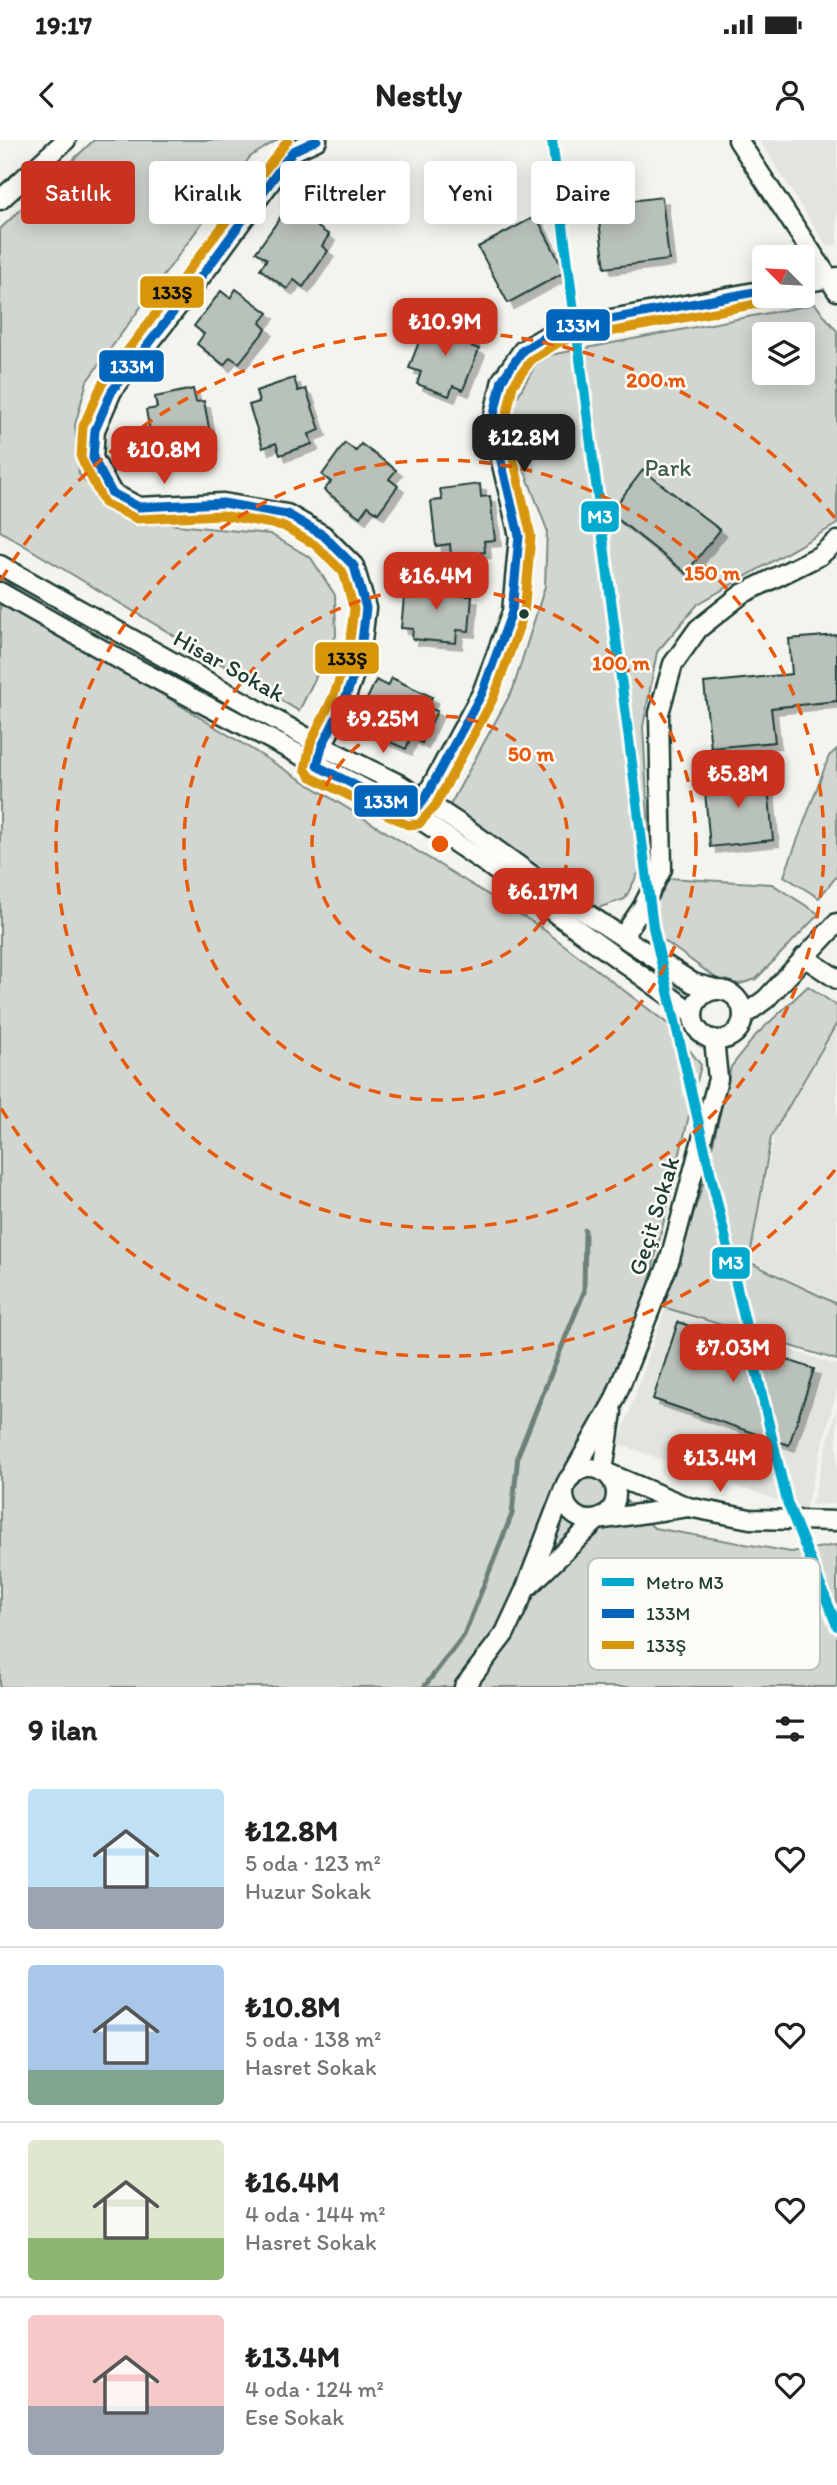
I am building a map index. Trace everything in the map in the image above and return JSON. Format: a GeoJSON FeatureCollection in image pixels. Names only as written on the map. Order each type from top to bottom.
{"type":"FeatureCollection","features":[{"type":"Feature","properties":{"kind":"street"},"geometry":{"type":"LineString","coordinates":[[0,200],[66,140]]}},
{"type":"Feature","properties":{"kind":"street"},"geometry":{"type":"LineString","coordinates":[[317,140],[293,151],[113,391],[95,430],[93,458],[112,493],[139,507],[223,503],[287,514],[323,535],[355,566],[366,608],[360,658],[317,765]]}},
{"type":"Feature","properties":{"kind":"street"},"geometry":{"type":"LineString","coordinates":[[738,140],[834,282]]}},
{"type":"Feature","properties":{"kind":"street"},"geometry":{"type":"LineString","coordinates":[[816,283],[834,282]]}},
{"type":"Feature","properties":{"kind":"street"},"geometry":{"type":"LineString","coordinates":[[412,814],[424,800],[482,693],[512,612],[519,536],[492,423],[502,380],[523,350],[558,329],[752,292]]}},
{"type":"Feature","properties":{"kind":"street"},"geometry":{"type":"LineString","coordinates":[[623,936],[642,908],[662,869],[659,713],[673,664],[698,629],[742,594],[818,556],[837,541]]}},
{"type":"Feature","properties":{"kind":"street","name":"Hisar Sokak"},"geometry":{"type":"LineString","coordinates":[[0,565],[322,747],[399,784],[572,904],[693,983],[715,989]]}},
{"type":"Feature","properties":{"kind":"street","name":"Hisar Sokak"},"geometry":{"type":"LineString","coordinates":[[0,592],[124,662],[412,814],[487,864],[693,1013]]}},
{"type":"Feature","properties":{"kind":"street"},"geometry":{"type":"LineString","coordinates":[[743,1016],[766,999],[837,923]]}},
{"type":"Feature","properties":{"kind":"street"},"geometry":{"type":"LineString","coordinates":[[803,957],[837,979]]}},
{"type":"Feature","properties":{"kind":"street"},"geometry":{"type":"LineString","coordinates":[[715,989],[733,994],[743,1008],[737,1032],[723,1040],[714,1040],[700,1032],[693,1013],[702,995],[715,989]]}},
{"type":"Feature","properties":{"kind":"street","name":"Geçit Sokak"},"geometry":{"type":"LineString","coordinates":[[614,1401],[670,1259],[718,1079],[714,1040]]}},
{"type":"Feature","properties":{"kind":"street"},"geometry":{"type":"LineString","coordinates":[[603,1471],[614,1401]]}},
{"type":"Feature","properties":{"kind":"street"},"geometry":{"type":"LineString","coordinates":[[464,1687],[505,1633],[567,1483],[614,1401]]}},
{"type":"Feature","properties":{"kind":"street"},"geometry":{"type":"LineString","coordinates":[[688,1507],[588,1521],[572,1514],[566,1506],[567,1483],[582,1469],[596,1469],[688,1507],[750,1519],[837,1521]]}},
{"type":"Feature","properties":{"kind":"street"},"geometry":{"type":"LineString","coordinates":[[525,1590],[597,1520],[611,1510],[616,1493],[610,1477],[603,1471]]}},
{"type":"Feature","properties":{"kind":"shaded area"},"geometry":{"type":"Polygon","coordinates":[[[759,140],[837,140],[837,245],[827,247],[759,140]]]}},
{"type":"Feature","properties":{"kind":"shaded area"},"geometry":{"type":"Polygon","coordinates":[[[837,1026],[837,1302],[750,1260],[774,1135],[837,1026]]]}},
{"type":"Feature","properties":{"kind":"shaded area"},"geometry":{"type":"Polygon","coordinates":[[[665,1309],[837,1365],[837,1391],[805,1510],[618,1444],[665,1309]]]}},
{"type":"Feature","properties":{"kind":"shaded area"},"geometry":{"type":"Polygon","coordinates":[[[837,1407],[837,1504],[811,1505],[837,1407]]]}},
{"type":"Feature","properties":{"kind":"green space"},"geometry":{"type":"Polygon","coordinates":[[[94,140],[277,140],[247,161],[149,161],[149,224],[201,224],[87,381],[75,425],[79,474],[110,509],[176,525],[270,534],[311,558],[335,595],[336,636],[299,711],[0,531],[0,229],[21,209],[21,224],[135,224],[135,161],[72,161],[94,140]]]}},
{"type":"Feature","properties":{"kind":"green space","name":"Park"},"geometry":{"type":"Polygon","coordinates":[[[816,305],[837,331],[837,524],[698,604],[657,652],[643,727],[650,850],[625,899],[598,908],[449,807],[513,689],[545,586],[547,530],[517,450],[512,406],[540,357],[794,308],[816,308],[816,305]]]}},
{"type":"Feature","properties":{"kind":"green space"},"geometry":{"type":"Polygon","coordinates":[[[0,574],[56,629],[539,926],[672,1027],[701,1065],[645,1300],[592,1450],[600,1475],[654,1528],[791,1552],[837,1545],[837,1687],[0,1687],[0,574]]]}},
{"type":"Feature","properties":{"kind":"green space"},"geometry":{"type":"Polygon","coordinates":[[[837,749],[837,876],[819,898],[784,876],[829,756],[837,749]]]}},
{"type":"Feature","properties":{"kind":"green space"},"geometry":{"type":"Polygon","coordinates":[[[667,878],[772,884],[819,914],[756,979],[740,984],[720,981],[652,932],[651,910],[667,878]]]}},
{"type":"Feature","properties":{"kind":"green space"},"geometry":{"type":"Polygon","coordinates":[[[808,986],[837,1006],[837,1023],[771,1137],[749,1262],[837,1304],[837,1360],[663,1307],[704,1181],[731,1067],[756,1035],[808,986]]]}},
{"type":"Feature","properties":{"kind":"building"},"geometry":{"type":"Polygon","coordinates":[[[662,197],[669,260],[605,268],[599,224],[635,224],[635,200],[662,197]]]}},
{"type":"Feature","properties":{"kind":"building"},"geometry":{"type":"Polygon","coordinates":[[[280,218],[280,224],[314,224],[329,235],[322,246],[328,251],[303,287],[294,280],[287,289],[260,269],[267,259],[256,252],[280,218]]]}},
{"type":"Feature","properties":{"kind":"building"},"geometry":{"type":"Polygon","coordinates":[[[531,219],[531,224],[540,224],[565,272],[508,303],[478,247],[531,219]]]}},
{"type":"Feature","properties":{"kind":"building"},"geometry":{"type":"Polygon","coordinates":[[[236,289],[268,313],[260,323],[266,329],[239,363],[230,357],[224,365],[197,344],[204,334],[194,326],[221,291],[230,298],[236,289]]]}},
{"type":"Feature","properties":{"kind":"building"},"geometry":{"type":"Polygon","coordinates":[[[439,319],[476,334],[471,346],[479,349],[463,390],[453,386],[449,396],[417,384],[421,372],[409,368],[425,326],[435,330],[439,319]]]}},
{"type":"Feature","properties":{"kind":"building"},"geometry":{"type":"Polygon","coordinates":[[[294,378],[298,391],[306,389],[320,430],[309,434],[312,444],[280,455],[276,443],[263,448],[249,405],[259,402],[256,391],[294,378]]]}},
{"type":"Feature","properties":{"kind":"building"},"geometry":{"type":"Polygon","coordinates":[[[193,389],[196,402],[204,401],[212,444],[201,446],[203,457],[170,463],[167,451],[154,454],[146,410],[157,408],[155,397],[193,389]]]}},
{"type":"Feature","properties":{"kind":"building"},"geometry":{"type":"Polygon","coordinates":[[[345,443],[356,451],[361,444],[396,470],[389,479],[398,486],[378,513],[368,506],[360,517],[324,490],[331,482],[322,475],[345,443]]]}},
{"type":"Feature","properties":{"kind":"building"},"geometry":{"type":"Polygon","coordinates":[[[643,470],[720,530],[686,573],[610,513],[643,470]]]}},
{"type":"Feature","properties":{"kind":"building"},"geometry":{"type":"Polygon","coordinates":[[[480,484],[481,497],[490,496],[495,540],[484,541],[485,552],[451,556],[450,544],[436,546],[431,501],[442,500],[440,489],[480,484]]]}},
{"type":"Feature","properties":{"kind":"building"},"geometry":{"type":"Polygon","coordinates":[[[419,581],[462,584],[461,596],[472,596],[469,631],[457,630],[456,643],[412,639],[413,629],[401,628],[405,588],[418,589],[419,581]]]}},
{"type":"Feature","properties":{"kind":"building"},"geometry":{"type":"Polygon","coordinates":[[[837,635],[837,701],[771,708],[775,742],[711,748],[704,683],[792,674],[789,639],[837,635]]]}},
{"type":"Feature","properties":{"kind":"building"},"geometry":{"type":"Polygon","coordinates":[[[392,678],[432,697],[427,707],[437,711],[422,743],[411,737],[406,749],[365,731],[370,721],[359,716],[376,680],[388,686],[392,678]]]}},
{"type":"Feature","properties":{"kind":"building"},"geometry":{"type":"Polygon","coordinates":[[[767,774],[773,840],[710,847],[704,781],[767,774]]]}},
{"type":"Feature","properties":{"kind":"building"},"geometry":{"type":"Polygon","coordinates":[[[678,1322],[814,1369],[789,1445],[653,1399],[678,1322]]]}},
{"type":"Feature","properties":{"kind":"waterway"},"geometry":{"type":"LineString","coordinates":[[424,1687],[464,1635],[512,1514],[518,1455],[584,1292],[585,1230]]}},
{"type":"Feature","properties":{"kind":"metro line","name":"M3"},"geometry":{"type":"LineString","coordinates":[[552,140],[653,927],[787,1502],[810,1558]]}},
{"type":"Feature","properties":{"kind":"metro line","name":"M3"},"geometry":{"type":"LineString","coordinates":[[820,1584],[837,1626]]}},
{"type":"Feature","properties":{"kind":"transit line","name":"133Ş"},"geometry":{"type":"LineString","coordinates":[[288,140],[102,384],[83,426],[81,458],[104,503],[137,519],[222,515],[283,526],[315,545],[343,572],[354,609],[348,655],[333,697],[311,742],[305,769],[311,777],[408,825],[419,824],[435,806],[493,699],[524,614],[531,536],[505,423],[513,385],[532,359],[562,341],[752,305]]}},
{"type":"Feature","properties":{"kind":"transit line","name":"133M"},"geometry":{"type":"LineString","coordinates":[[317,140],[293,151],[210,265],[112,391],[95,430],[93,458],[112,493],[139,507],[223,503],[287,514],[323,535],[354,566],[366,608],[360,658],[344,702],[322,746],[317,766],[412,814],[424,800],[482,693],[512,612],[519,536],[492,423],[502,380],[523,350],[558,329],[752,292]]}}]}
